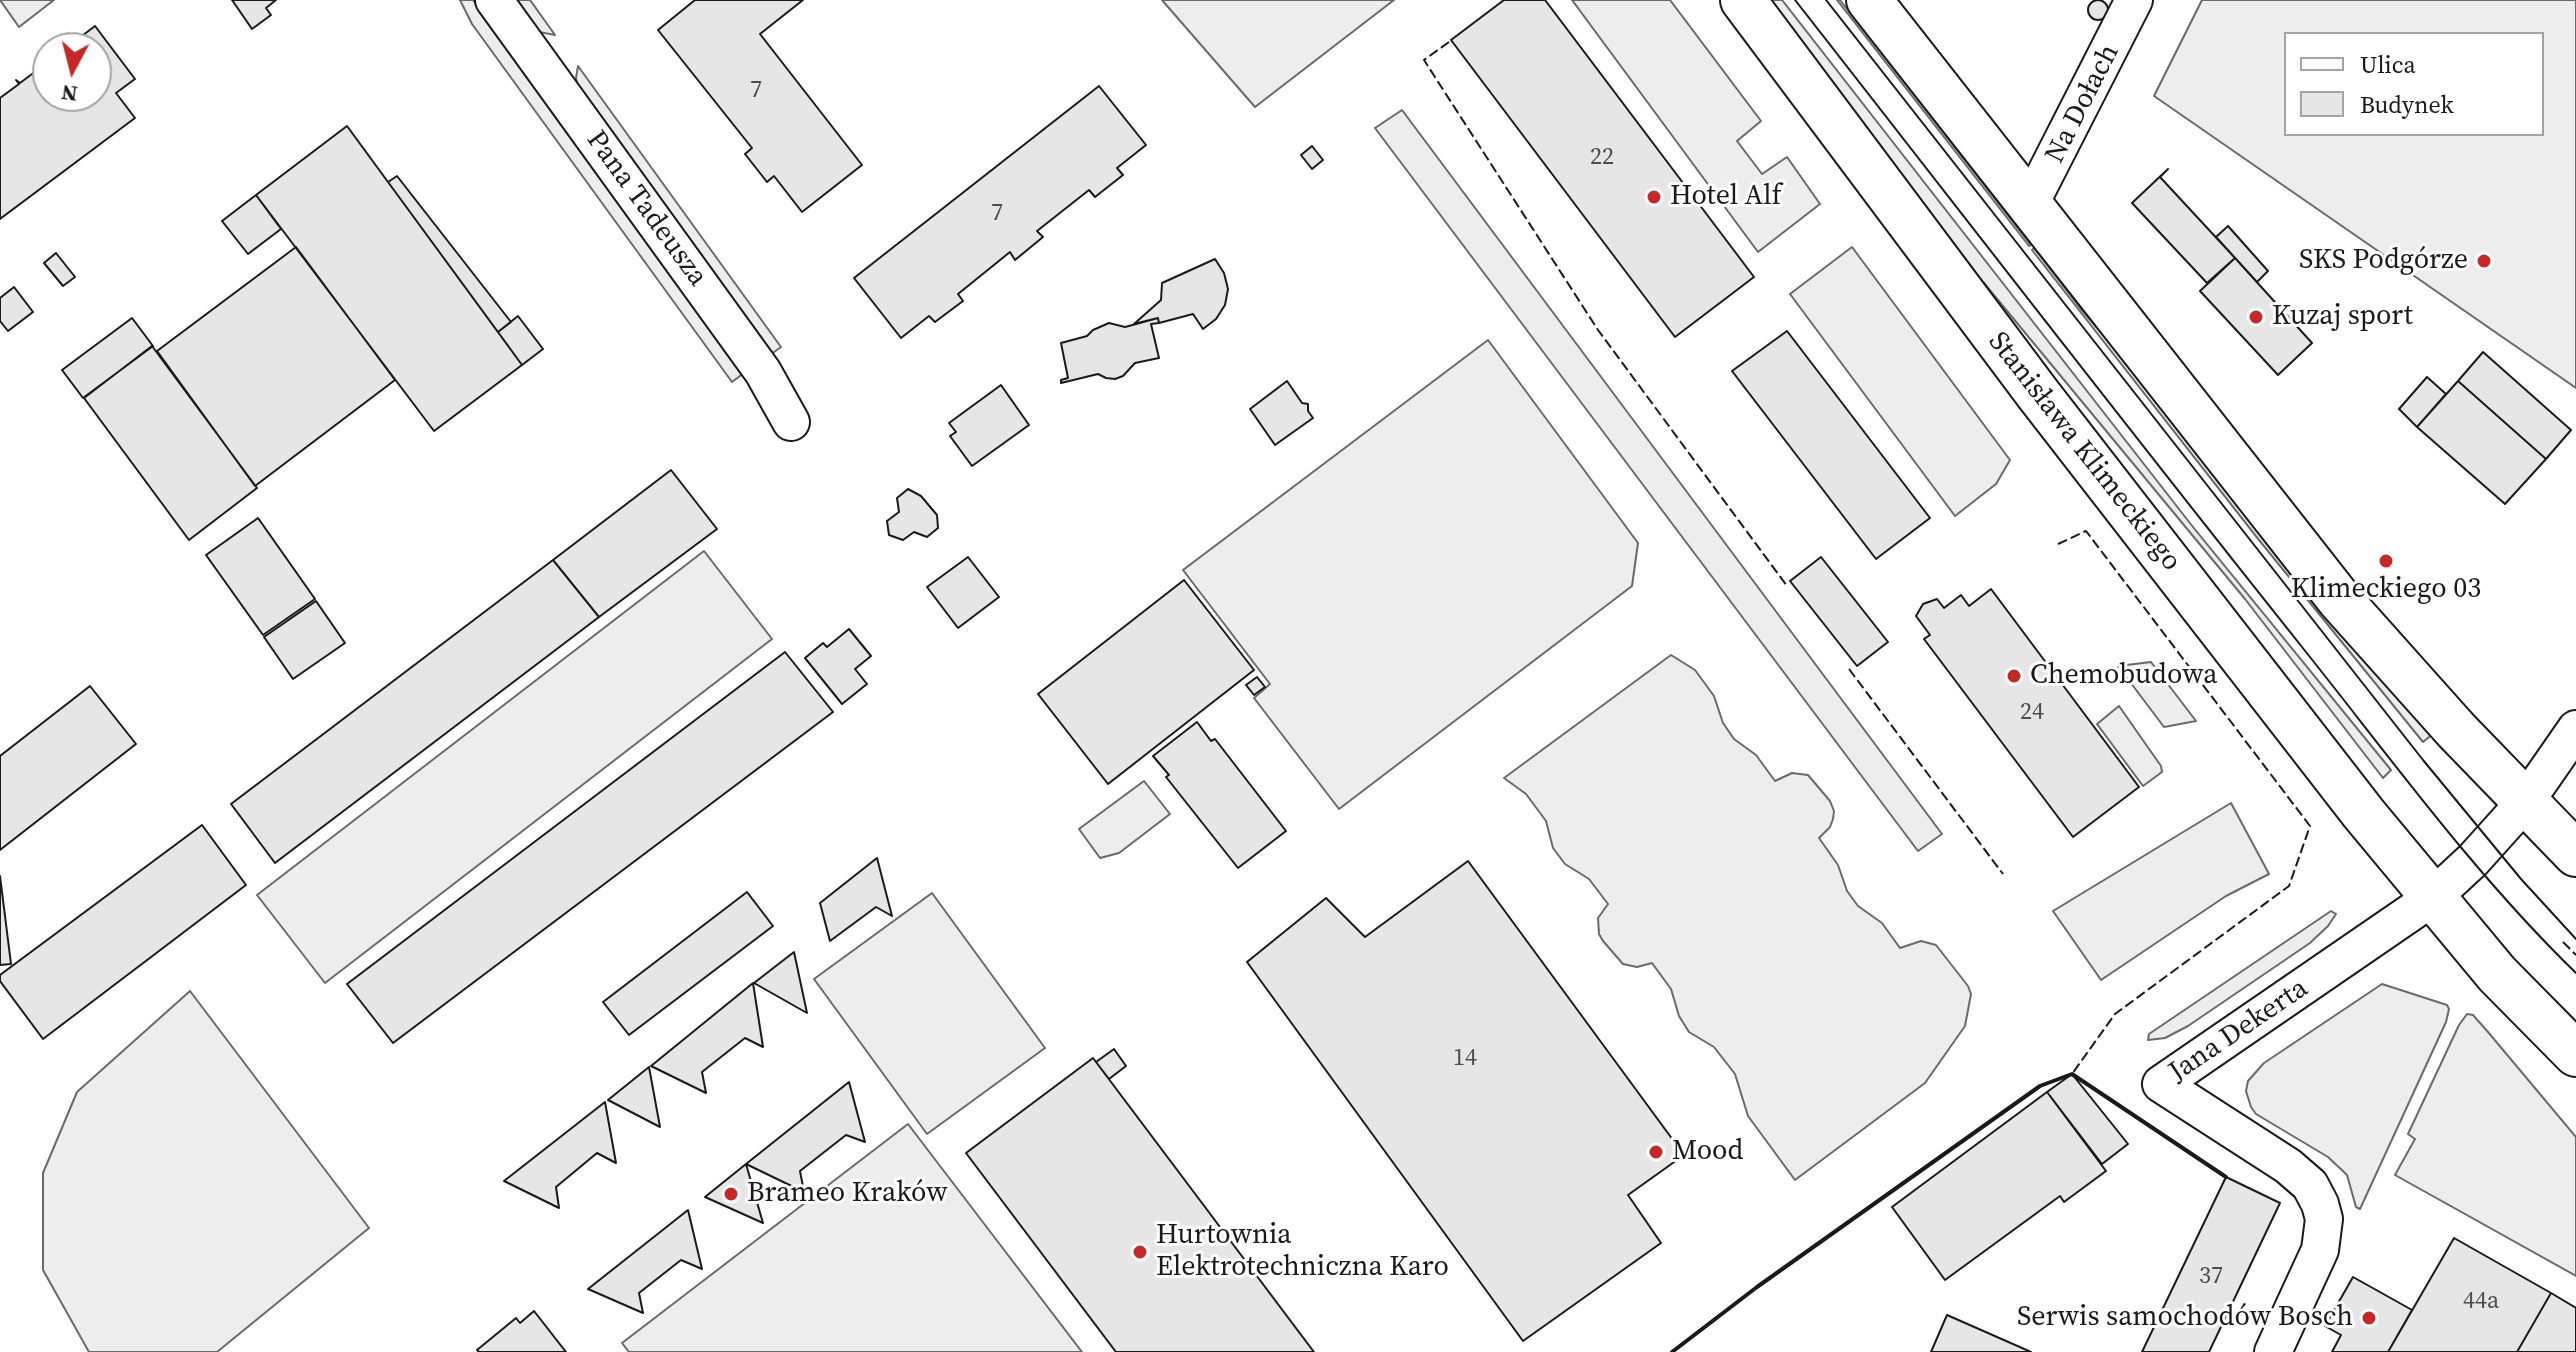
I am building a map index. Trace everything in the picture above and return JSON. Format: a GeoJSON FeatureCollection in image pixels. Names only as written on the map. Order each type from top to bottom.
{"type":"FeatureCollection","features":[{"type":"Feature","properties":{"kind":"main road","name":"Stanisława Klimeckiego"},"geometry":{"type":"LineString","coordinates":[[1743,0],[2038,394],[2432,898],[2497,974],[2576,1054]]}},
{"type":"Feature","properties":{"kind":"main road"},"geometry":{"type":"LineString","coordinates":[[1869,0],[2339,599],[2456,730],[2576,854]]}},
{"type":"Feature","properties":{"kind":"street","name":"Pana Tadeusza"},"geometry":{"type":"LineString","coordinates":[[494,0],[763,372],[791,422]]}},
{"type":"Feature","properties":{"kind":"street","name":"Na Dołach"},"geometry":{"type":"LineString","coordinates":[[2029,206],[2134,0]]}},
{"type":"Feature","properties":{"kind":"street","name":"Jana Dekerta"},"geometry":{"type":"LineString","coordinates":[[2273,1352],[2320,1250],[2324,1219],[2320,1204],[2310,1185],[2288,1166],[2161,1084],[2432,898],[2473,860],[2526,801],[2576,729]]}},
{"type":"Feature","properties":{"kind":"shaded area"},"geometry":{"type":"Polygon","coordinates":[[[0,0],[54,0],[19,27],[0,0]]]}},
{"type":"Feature","properties":{"kind":"shaded area"},"geometry":{"type":"Polygon","coordinates":[[[460,0],[473,0],[744,373],[732,382],[472,24],[460,0]]]}},
{"type":"Feature","properties":{"kind":"shaded area"},"geometry":{"type":"Polygon","coordinates":[[[511,0],[530,0],[555,35],[539,32],[511,0]]]}},
{"type":"Feature","properties":{"kind":"shaded area"},"geometry":{"type":"Polygon","coordinates":[[[1162,0],[1394,0],[1255,107],[1162,0]]]}},
{"type":"Feature","properties":{"kind":"shaded area"},"geometry":{"type":"Polygon","coordinates":[[[1572,0],[1670,0],[1761,121],[1737,141],[1762,174],[1787,157],[1820,204],[1758,252],[1572,0]]]}},
{"type":"Feature","properties":{"kind":"shaded area"},"geometry":{"type":"Polygon","coordinates":[[[1771,0],[1782,0],[2193,527],[2391,770],[2383,778],[2245,599],[1979,277],[1771,0]]]}},
{"type":"Feature","properties":{"kind":"shaded area"},"geometry":{"type":"Polygon","coordinates":[[[1837,0],[1840,0],[2031,245],[2029,246],[1837,0]]]}},
{"type":"Feature","properties":{"kind":"shaded area","name":"SKS Podgórze"},"geometry":{"type":"Polygon","coordinates":[[[2202,0],[2576,0],[2576,388],[2154,96],[2202,0]]]}},
{"type":"Feature","properties":{"kind":"shaded area"},"geometry":{"type":"Polygon","coordinates":[[[578,66],[781,347],[770,355],[578,88],[578,66]]]}},
{"type":"Feature","properties":{"kind":"shaded area"},"geometry":{"type":"Polygon","coordinates":[[[1402,110],[1942,834],[1918,851],[1375,128],[1402,110]]]}},
{"type":"Feature","properties":{"kind":"shaded area"},"geometry":{"type":"Polygon","coordinates":[[[1852,247],[2010,460],[1996,484],[1955,516],[1790,294],[1852,247]]]}},
{"type":"Feature","properties":{"kind":"shaded area"},"geometry":{"type":"Polygon","coordinates":[[[2034,248],[2081,309],[2268,529],[2434,733],[2423,742],[2259,540],[2032,250],[2034,248]]]}},
{"type":"Feature","properties":{"kind":"shaded area"},"geometry":{"type":"Polygon","coordinates":[[[1488,340],[1638,543],[1632,586],[1339,809],[1254,698],[1270,684],[1183,570],[1488,340]]]}},
{"type":"Feature","properties":{"kind":"shaded area"},"geometry":{"type":"Polygon","coordinates":[[[704,551],[772,639],[325,983],[257,895],[704,551]]]}},
{"type":"Feature","properties":{"kind":"shaded area"},"geometry":{"type":"Polygon","coordinates":[[[1671,655],[1695,670],[1714,696],[1723,723],[1734,739],[1756,755],[1775,781],[1792,773],[1808,775],[1830,801],[1833,819],[1819,838],[1838,865],[1847,891],[1858,906],[1882,923],[1900,948],[1921,941],[1936,945],[1971,994],[1965,1026],[1925,1083],[1795,1180],[1748,1116],[1735,1074],[1714,1047],[1689,1032],[1679,1016],[1671,989],[1652,963],[1637,967],[1623,964],[1603,941],[1599,934],[1598,918],[1608,904],[1589,879],[1565,864],[1553,848],[1546,821],[1526,794],[1504,778],[1671,655]]]}},
{"type":"Feature","properties":{"kind":"shaded area"},"geometry":{"type":"Polygon","coordinates":[[[2151,662],[2196,721],[2164,727],[2118,666],[2151,662]]]}},
{"type":"Feature","properties":{"kind":"shaded area"},"geometry":{"type":"Polygon","coordinates":[[[2119,706],[2161,766],[2162,772],[2143,786],[2097,724],[2119,706]]]}},
{"type":"Feature","properties":{"kind":"shaded area"},"geometry":{"type":"Polygon","coordinates":[[[1144,781],[1170,814],[1119,853],[1100,858],[1079,829],[1144,781]]]}},
{"type":"Feature","properties":{"kind":"shaded area"},"geometry":{"type":"Polygon","coordinates":[[[2231,803],[2269,874],[2226,896],[2101,980],[2053,911],[2231,803]]]}},
{"type":"Feature","properties":{"kind":"shaded area"},"geometry":{"type":"Polygon","coordinates":[[[932,893],[1045,1048],[927,1134],[814,979],[932,893]]]}},
{"type":"Feature","properties":{"kind":"shaded area"},"geometry":{"type":"Polygon","coordinates":[[[2331,911],[2336,914],[2310,943],[2188,1026],[2165,1038],[2148,1040],[2149,1034],[2331,911]]]}},
{"type":"Feature","properties":{"kind":"shaded area"},"geometry":{"type":"Polygon","coordinates":[[[2382,984],[2447,1005],[2449,1009],[2446,1022],[2360,1209],[2356,1207],[2347,1175],[2328,1157],[2256,1114],[2246,1091],[2248,1081],[2264,1063],[2382,984]]]}},
{"type":"Feature","properties":{"kind":"shaded area"},"geometry":{"type":"Polygon","coordinates":[[[190,991],[369,1228],[217,1352],[89,1352],[43,1270],[43,1173],[77,1092],[190,991]]]}},
{"type":"Feature","properties":{"kind":"shaded area"},"geometry":{"type":"Polygon","coordinates":[[[2467,1014],[2473,1015],[2576,1137],[2576,1276],[2395,1175],[2415,1139],[2408,1134],[2467,1014]]]}},
{"type":"Feature","properties":{"kind":"shaded area"},"geometry":{"type":"Polygon","coordinates":[[[908,1124],[1082,1352],[629,1352],[622,1343],[908,1124]]]}},
{"type":"Feature","properties":{"kind":"building"},"geometry":{"type":"Polygon","coordinates":[[[232,0],[276,0],[266,8],[271,15],[252,29],[232,0]]]}},
{"type":"Feature","properties":{"kind":"building"},"geometry":{"type":"Polygon","coordinates":[[[695,0],[803,0],[760,34],[862,165],[802,212],[774,176],[767,182],[745,154],[752,148],[658,30],[695,0]]]}},
{"type":"Feature","properties":{"kind":"building"},"geometry":{"type":"Polygon","coordinates":[[[1504,0],[1545,0],[1754,277],[1675,337],[1451,40],[1504,0]]]}},
{"type":"Feature","properties":{"kind":"building"},"geometry":{"type":"Polygon","coordinates":[[[2098,0],[2105,3],[2108,10],[2105,17],[2098,20],[2091,17],[2088,10],[2091,3],[2098,0]]]}},
{"type":"Feature","properties":{"kind":"building"},"geometry":{"type":"Polygon","coordinates":[[[112,49],[135,79],[116,93],[135,118],[0,219],[0,98],[19,84],[16,80],[20,83],[32,74],[32,112],[112,112],[112,49]]]}},
{"type":"Feature","properties":{"kind":"building"},"geometry":{"type":"Polygon","coordinates":[[[1099,86],[1146,145],[1117,168],[1123,175],[1095,197],[1089,190],[1037,231],[1043,237],[1015,260],[1010,252],[958,294],[963,301],[935,322],[929,316],[901,338],[854,278],[1099,86]]]}},
{"type":"Feature","properties":{"kind":"building"},"geometry":{"type":"Polygon","coordinates":[[[347,126],[522,365],[434,431],[256,195],[347,126]]]}},
{"type":"Feature","properties":{"kind":"building"},"geometry":{"type":"Polygon","coordinates":[[[1312,146],[1323,160],[1312,169],[1301,155],[1312,146]]]}},
{"type":"Feature","properties":{"kind":"building"},"geometry":{"type":"Polygon","coordinates":[[[2168,169],[2160,177],[2235,258],[2207,283],[2132,203],[2168,169]]]}},
{"type":"Feature","properties":{"kind":"building"},"geometry":{"type":"Polygon","coordinates":[[[397,176],[511,322],[498,332],[388,182],[397,176]]]}},
{"type":"Feature","properties":{"kind":"building"},"geometry":{"type":"Polygon","coordinates":[[[256,195],[281,229],[248,254],[222,221],[256,195]]]}},
{"type":"Feature","properties":{"kind":"building"},"geometry":{"type":"Polygon","coordinates":[[[2228,226],[2268,271],[2257,282],[2216,237],[2228,226]]]}},
{"type":"Feature","properties":{"kind":"building"},"geometry":{"type":"Polygon","coordinates":[[[296,247],[395,380],[255,486],[157,351],[296,247]]]}},
{"type":"Feature","properties":{"kind":"building"},"geometry":{"type":"Polygon","coordinates":[[[56,253],[75,277],[63,286],[44,263],[56,253]]]}},
{"type":"Feature","properties":{"kind":"building","name":"Kuzaj sport"},"geometry":{"type":"Polygon","coordinates":[[[2235,258],[2312,343],[2278,375],[2200,291],[2235,258]]]}},
{"type":"Feature","properties":{"kind":"building"},"geometry":{"type":"Polygon","coordinates":[[[1215,259],[1224,273],[1228,289],[1225,305],[1216,319],[1203,329],[1193,314],[1159,323],[1158,318],[1134,324],[1161,300],[1162,283],[1215,259]]]}},
{"type":"Feature","properties":{"kind":"building"},"geometry":{"type":"Polygon","coordinates":[[[14,287],[33,312],[8,331],[0,321],[0,298],[14,287]]]}},
{"type":"Feature","properties":{"kind":"building"},"geometry":{"type":"Polygon","coordinates":[[[518,316],[543,349],[522,365],[498,332],[518,316]]]}},
{"type":"Feature","properties":{"kind":"building"},"geometry":{"type":"Polygon","coordinates":[[[132,318],[153,346],[83,398],[62,370],[132,318]]]}},
{"type":"Feature","properties":{"kind":"building"},"geometry":{"type":"Polygon","coordinates":[[[1158,318],[1159,323],[1151,324],[1159,358],[1135,363],[1123,376],[1115,379],[1098,374],[1061,383],[1061,380],[1068,378],[1061,343],[1087,336],[1109,323],[1125,327],[1158,318]]]}},
{"type":"Feature","properties":{"kind":"building"},"geometry":{"type":"Polygon","coordinates":[[[1787,331],[1930,518],[1876,559],[1732,371],[1787,331]]]}},
{"type":"Feature","properties":{"kind":"building"},"geometry":{"type":"Polygon","coordinates":[[[152,346],[257,488],[189,540],[84,398],[152,346]]]}},
{"type":"Feature","properties":{"kind":"building"},"geometry":{"type":"Polygon","coordinates":[[[2483,352],[2571,430],[2546,459],[2458,381],[2483,352]]]}},
{"type":"Feature","properties":{"kind":"building"},"geometry":{"type":"Polygon","coordinates":[[[2427,377],[2446,394],[2417,427],[2399,409],[2427,377]]]}},
{"type":"Feature","properties":{"kind":"building"},"geometry":{"type":"Polygon","coordinates":[[[1287,381],[1302,403],[1308,404],[1313,418],[1275,445],[1250,409],[1287,381]]]}},
{"type":"Feature","properties":{"kind":"building"},"geometry":{"type":"Polygon","coordinates":[[[2458,381],[2546,459],[2505,504],[2417,427],[2458,381]]]}},
{"type":"Feature","properties":{"kind":"building"},"geometry":{"type":"Polygon","coordinates":[[[1001,385],[1029,425],[972,466],[950,436],[956,432],[949,423],[1001,385]]]}},
{"type":"Feature","properties":{"kind":"building"},"geometry":{"type":"Polygon","coordinates":[[[671,470],[717,529],[599,617],[553,560],[671,470]]]}},
{"type":"Feature","properties":{"kind":"building"},"geometry":{"type":"Polygon","coordinates":[[[908,489],[921,496],[937,515],[938,528],[927,537],[914,532],[903,540],[889,535],[887,521],[899,512],[897,498],[908,489]]]}},
{"type":"Feature","properties":{"kind":"building"},"geometry":{"type":"Polygon","coordinates":[[[258,518],[315,599],[263,635],[206,555],[258,518]]]}},
{"type":"Feature","properties":{"kind":"building"},"geometry":{"type":"Polygon","coordinates":[[[968,557],[999,597],[958,628],[927,587],[968,557]]]}},
{"type":"Feature","properties":{"kind":"building"},"geometry":{"type":"Polygon","coordinates":[[[1821,557],[1888,642],[1857,666],[1790,581],[1821,557]]]}},
{"type":"Feature","properties":{"kind":"building"},"geometry":{"type":"Polygon","coordinates":[[[553,560],[599,617],[275,863],[231,804],[553,560]]]}},
{"type":"Feature","properties":{"kind":"building"},"geometry":{"type":"Polygon","coordinates":[[[1184,580],[1254,670],[1108,784],[1038,694],[1184,580]]]}},
{"type":"Feature","properties":{"kind":"building"},"geometry":{"type":"Polygon","coordinates":[[[1991,589],[2139,787],[2073,837],[1924,639],[1930,635],[1916,616],[1923,604],[1937,599],[1944,608],[1961,595],[1969,606],[1991,589]]]}},
{"type":"Feature","properties":{"kind":"building"},"geometry":{"type":"Polygon","coordinates":[[[316,601],[345,643],[293,679],[264,637],[316,601]]]}},
{"type":"Feature","properties":{"kind":"building"},"geometry":{"type":"Polygon","coordinates":[[[849,629],[871,656],[855,669],[867,684],[842,704],[805,658],[823,643],[827,647],[849,629]]]}},
{"type":"Feature","properties":{"kind":"building"},"geometry":{"type":"Polygon","coordinates":[[[785,652],[833,712],[393,1043],[347,984],[785,652]]]}},
{"type":"Feature","properties":{"kind":"building"},"geometry":{"type":"Polygon","coordinates":[[[1257,677],[1265,687],[1254,695],[1246,685],[1257,677]]]}},
{"type":"Feature","properties":{"kind":"building"},"geometry":{"type":"Polygon","coordinates":[[[90,686],[136,744],[0,850],[0,756],[90,686]]]}},
{"type":"Feature","properties":{"kind":"building"},"geometry":{"type":"Polygon","coordinates":[[[1197,722],[1211,741],[1215,739],[1286,831],[1238,868],[1153,756],[1197,722]]]}},
{"type":"Feature","properties":{"kind":"building"},"geometry":{"type":"Polygon","coordinates":[[[202,825],[246,885],[43,1039],[0,981],[0,975],[202,825]]]}},
{"type":"Feature","properties":{"kind":"building"},"geometry":{"type":"Polygon","coordinates":[[[877,858],[892,916],[876,907],[830,941],[820,903],[877,858]]]}},
{"type":"Feature","properties":{"kind":"building"},"geometry":{"type":"Polygon","coordinates":[[[1468,861],[1684,1155],[1628,1195],[1661,1243],[1523,1341],[1247,962],[1326,898],[1365,937],[1468,861]]]}},
{"type":"Feature","properties":{"kind":"building"},"geometry":{"type":"Polygon","coordinates":[[[0,876],[11,964],[0,965],[0,876]]]}},
{"type":"Feature","properties":{"kind":"building"},"geometry":{"type":"Polygon","coordinates":[[[747,892],[773,926],[629,1035],[603,1002],[747,892]]]}},
{"type":"Feature","properties":{"kind":"building"},"geometry":{"type":"Polygon","coordinates":[[[794,952],[807,1013],[754,983],[794,952]]]}},
{"type":"Feature","properties":{"kind":"building"},"geometry":{"type":"Polygon","coordinates":[[[753,983],[763,1047],[745,1038],[702,1072],[706,1093],[651,1066],[753,983]]]}},
{"type":"Feature","properties":{"kind":"building"},"geometry":{"type":"Polygon","coordinates":[[[1114,1049],[1126,1066],[1109,1079],[1096,1062],[1114,1049]]]}},
{"type":"Feature","properties":{"kind":"building","name":"Hurtownia Elektrotechniczna Karo"},"geometry":{"type":"Polygon","coordinates":[[[1093,1058],[1314,1352],[1116,1352],[966,1153],[1093,1058]]]}},
{"type":"Feature","properties":{"kind":"building"},"geometry":{"type":"Polygon","coordinates":[[[649,1067],[660,1127],[608,1100],[649,1067]]]}},
{"type":"Feature","properties":{"kind":"building"},"geometry":{"type":"Polygon","coordinates":[[[2072,1074],[2128,1144],[2102,1164],[2047,1092],[2072,1074]]]}},
{"type":"Feature","properties":{"kind":"building"},"geometry":{"type":"Polygon","coordinates":[[[849,1082],[865,1142],[846,1135],[800,1171],[804,1192],[746,1164],[849,1082]]]}},
{"type":"Feature","properties":{"kind":"building"},"geometry":{"type":"Polygon","coordinates":[[[2047,1092],[2106,1171],[2064,1202],[2060,1196],[1945,1280],[1892,1207],[2047,1092]]]}},
{"type":"Feature","properties":{"kind":"building"},"geometry":{"type":"Polygon","coordinates":[[[605,1102],[616,1163],[597,1153],[556,1187],[559,1208],[504,1181],[605,1102]]]}},
{"type":"Feature","properties":{"kind":"building"},"geometry":{"type":"Polygon","coordinates":[[[746,1164],[763,1223],[705,1197],[746,1164]]]}},
{"type":"Feature","properties":{"kind":"building"},"geometry":{"type":"Polygon","coordinates":[[[2226,1177],[2280,1203],[2209,1352],[2142,1352],[2226,1177]]]}},
{"type":"Feature","properties":{"kind":"building"},"geometry":{"type":"Polygon","coordinates":[[[688,1210],[702,1269],[681,1260],[639,1293],[643,1313],[588,1289],[688,1210]]]}},
{"type":"Feature","properties":{"kind":"building"},"geometry":{"type":"Polygon","coordinates":[[[2454,1238],[2551,1293],[2517,1352],[2388,1352],[2454,1238]]]}},
{"type":"Feature","properties":{"kind":"building","name":"Serwis samochodów Bosch"},"geometry":{"type":"Polygon","coordinates":[[[2353,1277],[2412,1310],[2388,1352],[2332,1352],[2341,1335],[2325,1326],[2353,1277]]]}},
{"type":"Feature","properties":{"kind":"building"},"geometry":{"type":"Polygon","coordinates":[[[2551,1293],[2576,1308],[2576,1352],[2517,1352],[2551,1293]]]}},
{"type":"Feature","properties":{"kind":"building"},"geometry":{"type":"Polygon","coordinates":[[[534,1311],[566,1352],[477,1350],[516,1318],[520,1323],[534,1311]]]}},
{"type":"Feature","properties":{"kind":"building"},"geometry":{"type":"Polygon","coordinates":[[[1947,1315],[2031,1352],[1931,1352],[1947,1315]]]}},
{"type":"Feature","properties":{"kind":"tram line"},"geometry":{"type":"LineString","coordinates":[[1795,0],[2434,814],[2503,896],[2576,973]]}},
{"type":"Feature","properties":{"kind":"tram line"},"geometry":{"type":"LineString","coordinates":[[1826,0],[2423,760],[2521,879],[2576,939]]}},
{"type":"Feature","properties":{"kind":"fence"},"geometry":{"type":"LineString","coordinates":[[1449,42],[1424,60],[1598,330],[1787,586]]}},
{"type":"Feature","properties":{"kind":"fence"},"geometry":{"type":"LineString","coordinates":[[2058,544],[2086,531],[2310,826],[2289,886],[2115,1014],[2072,1074]]}},
{"type":"Feature","properties":{"kind":"fence"},"geometry":{"type":"LineString","coordinates":[[1849,669],[2003,874]]}},
{"type":"Feature","properties":{"kind":"fence"},"geometry":{"type":"LineString","coordinates":[[2563,942],[2576,955]]}},
{"type":"Feature","properties":{"kind":"wall"},"geometry":{"type":"LineString","coordinates":[[1672,1352],[1757,1287],[2040,1086],[2072,1074],[2226,1177]]}},
{"type":"Feature","properties":{"kind":"place","name":"Hotel Alf"},"geometry":{"type":"Point","coordinates":[1654,197]}},
{"type":"Feature","properties":{"kind":"place","name":"SKS Podgórze"},"geometry":{"type":"Point","coordinates":[2484,261]}},
{"type":"Feature","properties":{"kind":"place","name":"Kuzaj sport"},"geometry":{"type":"Point","coordinates":[2256,317]}},
{"type":"Feature","properties":{"kind":"place","name":"Klimeckiego 03"},"geometry":{"type":"Point","coordinates":[2386,561]}},
{"type":"Feature","properties":{"kind":"place","name":"Chemobudowa"},"geometry":{"type":"Point","coordinates":[2014,676]}},
{"type":"Feature","properties":{"kind":"place","name":"Mood"},"geometry":{"type":"Point","coordinates":[1656,1152]}},
{"type":"Feature","properties":{"kind":"place","name":"Brameo Kraków"},"geometry":{"type":"Point","coordinates":[731,1194]}},
{"type":"Feature","properties":{"kind":"place","name":"Hurtownia Elektrotechniczna Karo"},"geometry":{"type":"Point","coordinates":[1140,1252]}},
{"type":"Feature","properties":{"kind":"place","name":"Serwis samochodów Bosch"},"geometry":{"type":"Point","coordinates":[2369,1318]}}]}
